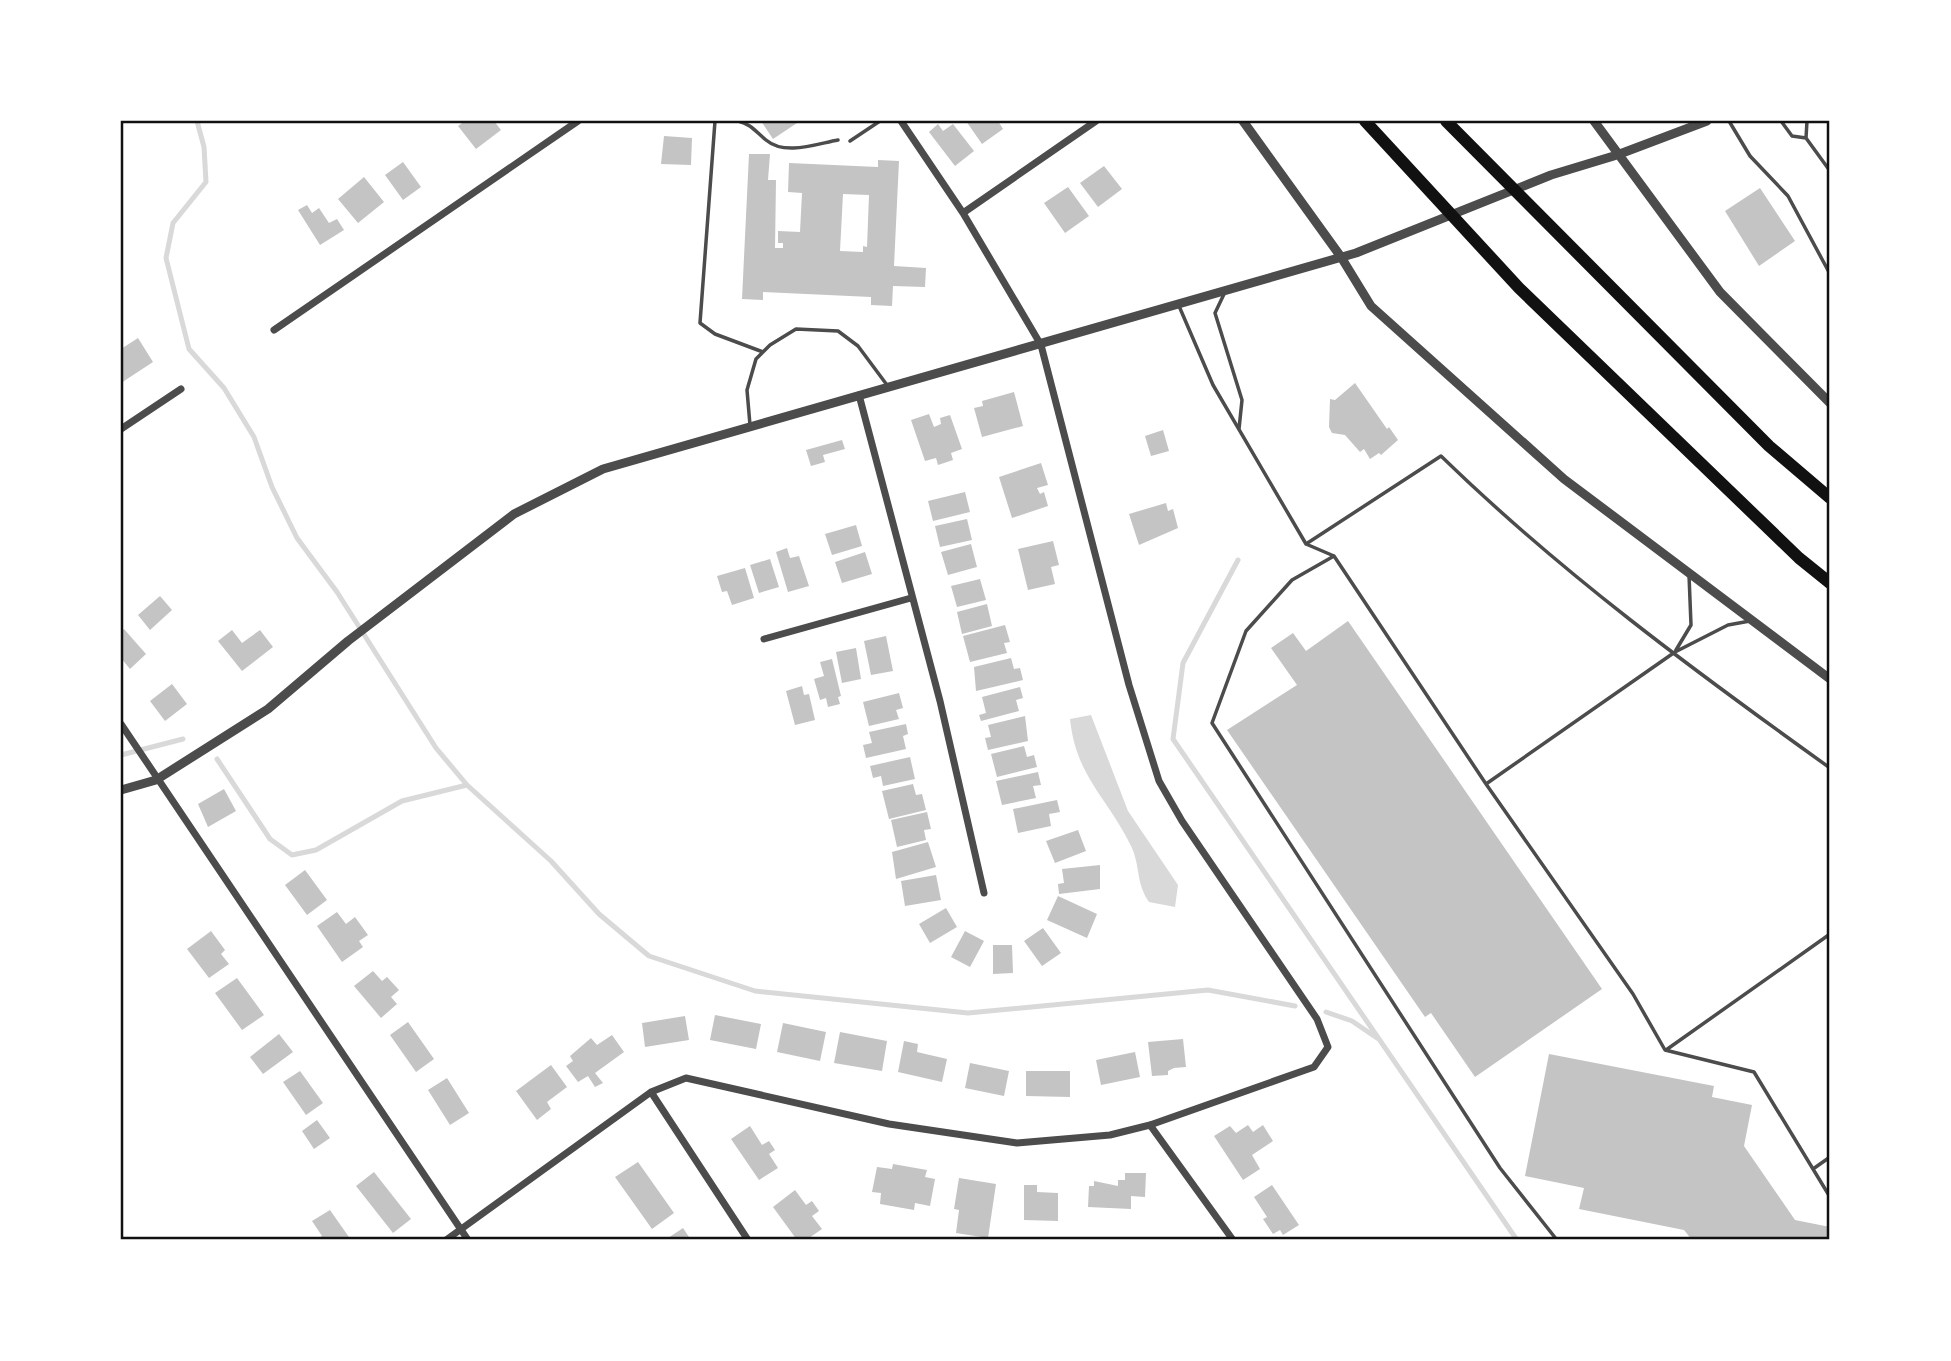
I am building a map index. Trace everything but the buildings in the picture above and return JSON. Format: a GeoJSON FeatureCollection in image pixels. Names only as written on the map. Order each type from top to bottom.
{"type":"FeatureCollection","features":[{"type":"Feature","properties":{"kind":"highway"},"geometry":{"type":"LineString","coordinates":[[1365,121],[1518,288],[1799,558],[1830,583]]}},
{"type":"Feature","properties":{"kind":"highway"},"geometry":{"type":"LineString","coordinates":[[1446,121],[1769,446],[1830,498]]}},
{"type":"Feature","properties":{"kind":"street"},"geometry":{"type":"LineString","coordinates":[[274,330],[578,121]]}},
{"type":"Feature","properties":{"kind":"street"},"geometry":{"type":"LineString","coordinates":[[446,1240],[651,1092],[686,1078],[889,1124],[1017,1143],[1110,1135],[1150,1125],[1314,1067],[1328,1047],[1317,1019],[1182,821],[1159,781],[1129,685],[1041,345],[963,213],[901,121]]}},
{"type":"Feature","properties":{"kind":"street"},"geometry":{"type":"LineString","coordinates":[[963,213],[1096,121]]}},
{"type":"Feature","properties":{"kind":"street"},"geometry":{"type":"LineString","coordinates":[[1243,121],[1340,257],[1371,306],[1564,479],[1830,679]]}},
{"type":"Feature","properties":{"kind":"street"},"geometry":{"type":"LineString","coordinates":[[1594,121],[1720,292],[1830,403]]}},
{"type":"Feature","properties":{"kind":"street"},"geometry":{"type":"LineString","coordinates":[[121,790],[156,779],[268,709],[348,640],[514,514],[603,469],[1356,253],[1551,175],[1617,155],[1707,121]]}},
{"type":"Feature","properties":{"kind":"street"},"geometry":{"type":"LineString","coordinates":[[121,429],[181,389]]}},
{"type":"Feature","properties":{"kind":"street"},"geometry":{"type":"LineString","coordinates":[[859,395],[940,701],[984,893]]}},
{"type":"Feature","properties":{"kind":"street"},"geometry":{"type":"LineString","coordinates":[[764,639],[911,598]]}},
{"type":"Feature","properties":{"kind":"street"},"geometry":{"type":"LineString","coordinates":[[121,724],[468,1240]]}},
{"type":"Feature","properties":{"kind":"street"},"geometry":{"type":"LineString","coordinates":[[651,1092],[748,1240]]}},
{"type":"Feature","properties":{"kind":"street"},"geometry":{"type":"LineString","coordinates":[[1150,1125],[1233,1240]]}},
{"type":"Feature","properties":{"kind":"lane"},"geometry":{"type":"LineString","coordinates":[[715,121],[700,323],[715,334],[763,352]]}},
{"type":"Feature","properties":{"kind":"lane"},"geometry":{"type":"LineString","coordinates":[[738,121],[755,128],[774,146],[787,149],[838,140]]}},
{"type":"Feature","properties":{"kind":"lane"},"geometry":{"type":"LineString","coordinates":[[850,141],[880,121]]}},
{"type":"Feature","properties":{"kind":"lane"},"geometry":{"type":"LineString","coordinates":[[1729,121],[1750,156],[1788,196],[1830,274]]}},
{"type":"Feature","properties":{"kind":"lane"},"geometry":{"type":"LineString","coordinates":[[1781,121],[1792,136],[1806,138]]}},
{"type":"Feature","properties":{"kind":"lane"},"geometry":{"type":"LineString","coordinates":[[1807,121],[1806,138],[1830,171]]}},
{"type":"Feature","properties":{"kind":"lane"},"geometry":{"type":"LineString","coordinates":[[1225,290],[1215,313],[1242,400],[1239,429]]}},
{"type":"Feature","properties":{"kind":"lane"},"geometry":{"type":"LineString","coordinates":[[1178,304],[1213,386],[1306,544],[1334,556],[1486,784],[1633,994],[1665,1051],[1754,1072],[1830,1197]]}},
{"type":"Feature","properties":{"kind":"lane"},"geometry":{"type":"LineString","coordinates":[[750,425],[747,390],[756,359],[796,329],[838,331],[858,346],[889,387]]}},
{"type":"Feature","properties":{"kind":"lane"},"geometry":{"type":"LineString","coordinates":[[1306,544],[1441,456],[1508,522],[1830,768]]}},
{"type":"Feature","properties":{"kind":"lane"},"geometry":{"type":"LineString","coordinates":[[1334,556],[1292,580],[1245,631],[1212,723],[1500,1168],[1557,1240]]}},
{"type":"Feature","properties":{"kind":"lane"},"geometry":{"type":"LineString","coordinates":[[1675,652],[1691,625],[1689,573]]}},
{"type":"Feature","properties":{"kind":"lane"},"geometry":{"type":"LineString","coordinates":[[1486,784],[1675,652],[1728,625],[1752,621]]}},
{"type":"Feature","properties":{"kind":"lane"},"geometry":{"type":"LineString","coordinates":[[1665,1051],[1830,934]]}},
{"type":"Feature","properties":{"kind":"lane"},"geometry":{"type":"LineString","coordinates":[[1813,1169],[1830,1157]]}},
{"type":"Feature","properties":{"kind":"shaded area"},"geometry":{"type":"Polygon","coordinates":[[[1091,715],[1128,811],[1178,885],[1175,907],[1149,902],[1131,846],[1079,757],[1070,719],[1091,715]]]}},
{"type":"Feature","properties":{"kind":"waterway"},"geometry":{"type":"LineString","coordinates":[[197,121],[204,147],[206,182],[173,223],[166,258],[189,349],[224,388],[254,437],[272,487],[297,538],[337,592],[436,748],[467,785],[551,861],[599,914],[649,956],[755,991],[968,1013],[1208,990],[1295,1006]]}},
{"type":"Feature","properties":{"kind":"waterway"},"geometry":{"type":"LineString","coordinates":[[1238,560],[1183,663],[1173,739],[1517,1240]]}},
{"type":"Feature","properties":{"kind":"waterway"},"geometry":{"type":"LineString","coordinates":[[121,755],[183,739]]}},
{"type":"Feature","properties":{"kind":"waterway"},"geometry":{"type":"LineString","coordinates":[[217,759],[270,839],[292,855],[316,850],[402,801],[467,785]]}},
{"type":"Feature","properties":{"kind":"waterway"},"geometry":{"type":"LineString","coordinates":[[1326,1012],[1352,1021],[1377,1038]]}}]}
